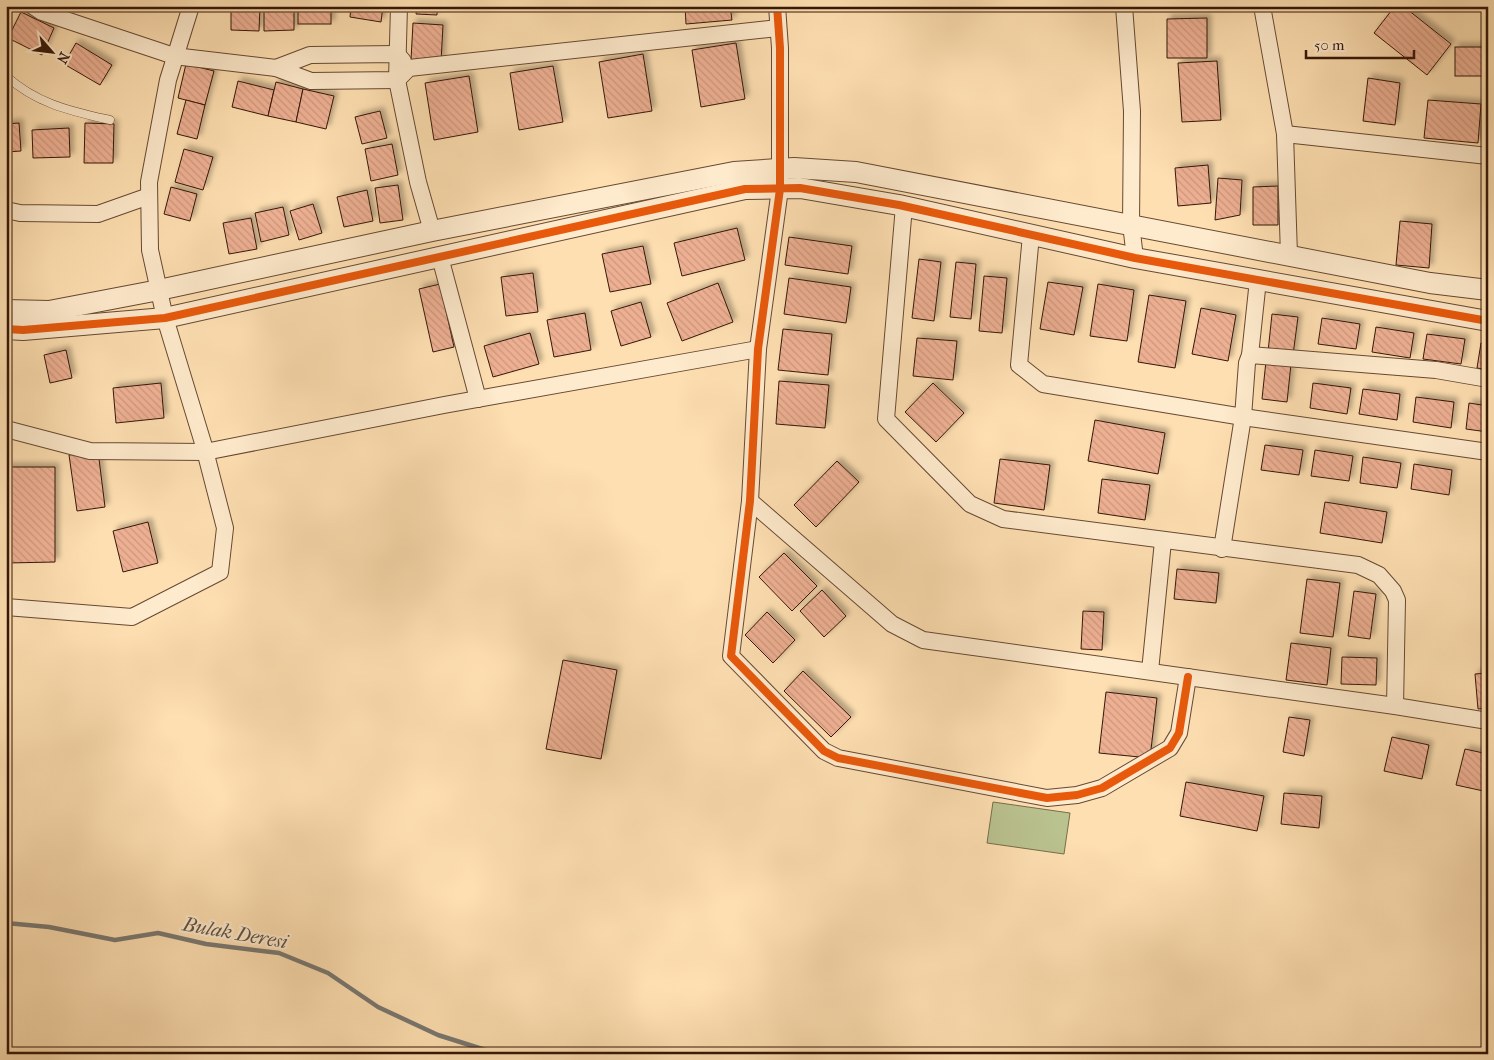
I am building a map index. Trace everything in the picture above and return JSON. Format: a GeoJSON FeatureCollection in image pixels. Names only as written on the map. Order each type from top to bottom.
{"type":"FeatureCollection","features":[{"type":"Feature","properties":{"kind":"street"},"geometry":{"type":"LineString","coordinates":[[33,6],[42,12],[174,56],[276,68],[310,81],[397,80],[409,68],[778,28]]}},
{"type":"Feature","properties":{"kind":"street"},"geometry":{"type":"LineString","coordinates":[[6,607],[132,617],[220,572],[225,528],[205,452],[165,318],[150,250],[149,182],[174,56],[191,6]]}},
{"type":"Feature","properties":{"kind":"street"},"geometry":{"type":"LineString","coordinates":[[399,6],[397,80],[418,182],[478,399]]}},
{"type":"Feature","properties":{"kind":"street"},"geometry":{"type":"LineString","coordinates":[[777,6],[780,179],[758,349],[750,501],[731,656],[824,751],[838,758],[1032,796],[1062,797],[1090,792],[1115,783],[1174,743],[1179,733],[1188,677]]}},
{"type":"Feature","properties":{"kind":"street"},"geometry":{"type":"LineString","coordinates":[[1124,6],[1132,111],[1131,224],[1135,258]]}},
{"type":"Feature","properties":{"kind":"street"},"geometry":{"type":"LineString","coordinates":[[1262,6],[1285,134],[1289,255]]}},
{"type":"Feature","properties":{"kind":"street"},"geometry":{"type":"LineString","coordinates":[[276,68],[310,55],[397,54]]}},
{"type":"Feature","properties":{"kind":"street"},"geometry":{"type":"LineString","coordinates":[[397,54],[409,68]]}},
{"type":"Feature","properties":{"kind":"street"},"geometry":{"type":"LineString","coordinates":[[1285,134],[1488,156]]}},
{"type":"Feature","properties":{"kind":"street"},"geometry":{"type":"LineString","coordinates":[[6,310],[49,311],[159,290],[432,231],[734,172],[780,179],[800,188],[904,206],[1135,258],[1488,321]]}},
{"type":"Feature","properties":{"kind":"street"},"geometry":{"type":"LineString","coordinates":[[6,329],[23,330],[165,318],[745,189],[780,179],[856,172],[1430,283],[1488,290]]}},
{"type":"Feature","properties":{"kind":"street"},"geometry":{"type":"LineString","coordinates":[[6,210],[20,213],[98,214],[149,196]]}},
{"type":"Feature","properties":{"kind":"street"},"geometry":{"type":"LineString","coordinates":[[904,206],[886,419],[970,504],[992,516],[1014,522],[1358,565],[1380,575],[1393,591],[1397,600],[1395,706]]}},
{"type":"Feature","properties":{"kind":"street"},"geometry":{"type":"LineString","coordinates":[[1031,235],[1019,365],[1043,384],[1243,417],[1488,452]]}},
{"type":"Feature","properties":{"kind":"street"},"geometry":{"type":"LineString","coordinates":[[1222,549],[1243,417],[1247,363],[1250,355],[1258,280]]}},
{"type":"Feature","properties":{"kind":"street"},"geometry":{"type":"LineString","coordinates":[[6,428],[90,451],[205,452],[478,399],[758,349]]}},
{"type":"Feature","properties":{"kind":"street"},"geometry":{"type":"LineString","coordinates":[[1250,355],[1436,370],[1488,379]]}},
{"type":"Feature","properties":{"kind":"street"},"geometry":{"type":"LineString","coordinates":[[750,501],[892,624],[912,636],[934,643],[1150,671],[1395,706],[1488,722]]}},
{"type":"Feature","properties":{"kind":"street"},"geometry":{"type":"LineString","coordinates":[[1150,671],[1163,541]]}},
{"type":"Feature","properties":{"kind":"lane"},"geometry":{"type":"LineString","coordinates":[[6,76],[25,92],[49,105],[110,120]]}},
{"type":"Feature","properties":{"kind":"green space"},"geometry":{"type":"Polygon","coordinates":[[[993,802],[1070,813],[1064,854],[987,843],[993,802]]]}},
{"type":"Feature","properties":{"kind":"building"},"geometry":{"type":"Polygon","coordinates":[[[231,6],[260,6],[259,31],[231,30],[231,6]]]}},
{"type":"Feature","properties":{"kind":"building"},"geometry":{"type":"Polygon","coordinates":[[[264,6],[294,6],[294,30],[264,31],[264,6]]]}},
{"type":"Feature","properties":{"kind":"building"},"geometry":{"type":"Polygon","coordinates":[[[298,6],[331,6],[331,24],[298,24],[298,6]]]}},
{"type":"Feature","properties":{"kind":"building"},"geometry":{"type":"Polygon","coordinates":[[[351,6],[383,6],[381,22],[350,17],[351,6]]]}},
{"type":"Feature","properties":{"kind":"building"},"geometry":{"type":"Polygon","coordinates":[[[417,6],[437,6],[437,15],[416,14],[417,6]]]}},
{"type":"Feature","properties":{"kind":"building"},"geometry":{"type":"Polygon","coordinates":[[[685,6],[730,6],[732,20],[686,24],[685,6]]]}},
{"type":"Feature","properties":{"kind":"building"},"geometry":{"type":"Polygon","coordinates":[[[1299,6],[1334,6],[1333,10],[1299,6]]]}},
{"type":"Feature","properties":{"kind":"building"},"geometry":{"type":"Polygon","coordinates":[[[1395,6],[1403,6],[1451,44],[1427,75],[1374,33],[1395,6]]]}},
{"type":"Feature","properties":{"kind":"building"},"geometry":{"type":"Polygon","coordinates":[[[21,12],[54,28],[42,55],[8,38],[21,12]]]}},
{"type":"Feature","properties":{"kind":"building"},"geometry":{"type":"Polygon","coordinates":[[[1207,18],[1207,58],[1167,58],[1167,19],[1207,18]]]}},
{"type":"Feature","properties":{"kind":"building"},"geometry":{"type":"Polygon","coordinates":[[[413,23],[443,25],[441,62],[411,60],[413,23]]]}},
{"type":"Feature","properties":{"kind":"building"},"geometry":{"type":"Polygon","coordinates":[[[76,43],[112,65],[100,85],[64,64],[76,43]]]}},
{"type":"Feature","properties":{"kind":"building"},"geometry":{"type":"Polygon","coordinates":[[[736,43],[745,99],[701,107],[692,50],[736,43]]]}},
{"type":"Feature","properties":{"kind":"building"},"geometry":{"type":"Polygon","coordinates":[[[1455,47],[1487,47],[1487,76],[1455,76],[1455,47]]]}},
{"type":"Feature","properties":{"kind":"building"},"geometry":{"type":"Polygon","coordinates":[[[643,54],[652,111],[608,118],[599,62],[643,54]]]}},
{"type":"Feature","properties":{"kind":"building"},"geometry":{"type":"Polygon","coordinates":[[[1217,61],[1221,120],[1182,122],[1178,63],[1217,61]]]}},
{"type":"Feature","properties":{"kind":"building"},"geometry":{"type":"Polygon","coordinates":[[[186,64],[214,71],[205,105],[178,98],[186,64]]]}},
{"type":"Feature","properties":{"kind":"building"},"geometry":{"type":"Polygon","coordinates":[[[553,66],[563,122],[519,130],[510,73],[553,66]]]}},
{"type":"Feature","properties":{"kind":"building"},"geometry":{"type":"Polygon","coordinates":[[[469,76],[478,132],[434,140],[425,83],[469,76]]]}},
{"type":"Feature","properties":{"kind":"building"},"geometry":{"type":"Polygon","coordinates":[[[1368,78],[1400,83],[1395,125],[1363,121],[1368,78]]]}},
{"type":"Feature","properties":{"kind":"building"},"geometry":{"type":"Polygon","coordinates":[[[238,81],[274,90],[268,116],[232,107],[238,81]]]}},
{"type":"Feature","properties":{"kind":"building"},"geometry":{"type":"Polygon","coordinates":[[[276,82],[303,89],[296,122],[268,116],[276,82]]]}},
{"type":"Feature","properties":{"kind":"building"},"geometry":{"type":"Polygon","coordinates":[[[303,89],[334,96],[326,129],[296,122],[303,89]]]}},
{"type":"Feature","properties":{"kind":"building"},"geometry":{"type":"Polygon","coordinates":[[[186,100],[205,105],[197,139],[177,134],[186,100]]]}},
{"type":"Feature","properties":{"kind":"building"},"geometry":{"type":"Polygon","coordinates":[[[1428,100],[1481,104],[1478,143],[1424,138],[1428,100]]]}},
{"type":"Feature","properties":{"kind":"building"},"geometry":{"type":"Polygon","coordinates":[[[380,111],[387,138],[362,144],[355,117],[380,111]]]}},
{"type":"Feature","properties":{"kind":"building"},"geometry":{"type":"Polygon","coordinates":[[[19,123],[21,151],[6,152],[6,124],[19,123]]]}},
{"type":"Feature","properties":{"kind":"building"},"geometry":{"type":"Polygon","coordinates":[[[85,123],[114,124],[113,163],[84,163],[85,123]]]}},
{"type":"Feature","properties":{"kind":"building"},"geometry":{"type":"Polygon","coordinates":[[[69,128],[70,157],[33,158],[32,130],[69,128]]]}},
{"type":"Feature","properties":{"kind":"building"},"geometry":{"type":"Polygon","coordinates":[[[392,144],[398,175],[371,181],[365,149],[392,144]]]}},
{"type":"Feature","properties":{"kind":"building"},"geometry":{"type":"Polygon","coordinates":[[[184,149],[213,157],[203,190],[175,182],[184,149]]]}},
{"type":"Feature","properties":{"kind":"building"},"geometry":{"type":"Polygon","coordinates":[[[1208,165],[1211,203],[1178,206],[1175,168],[1208,165]]]}},
{"type":"Feature","properties":{"kind":"building"},"geometry":{"type":"Polygon","coordinates":[[[1218,178],[1242,180],[1240,215],[1215,220],[1218,178]]]}},
{"type":"Feature","properties":{"kind":"building"},"geometry":{"type":"Polygon","coordinates":[[[398,185],[403,220],[380,223],[375,188],[398,185]]]}},
{"type":"Feature","properties":{"kind":"building"},"geometry":{"type":"Polygon","coordinates":[[[1278,186],[1278,225],[1253,225],[1253,187],[1278,186]]]}},
{"type":"Feature","properties":{"kind":"building"},"geometry":{"type":"Polygon","coordinates":[[[171,187],[197,194],[190,221],[164,214],[171,187]]]}},
{"type":"Feature","properties":{"kind":"building"},"geometry":{"type":"Polygon","coordinates":[[[367,190],[373,221],[344,227],[337,197],[367,190]]]}},
{"type":"Feature","properties":{"kind":"building"},"geometry":{"type":"Polygon","coordinates":[[[313,204],[322,233],[299,240],[290,211],[313,204]]]}},
{"type":"Feature","properties":{"kind":"building"},"geometry":{"type":"Polygon","coordinates":[[[283,207],[289,235],[261,242],[255,213],[283,207]]]}},
{"type":"Feature","properties":{"kind":"building"},"geometry":{"type":"Polygon","coordinates":[[[251,218],[257,249],[229,254],[223,223],[251,218]]]}},
{"type":"Feature","properties":{"kind":"building"},"geometry":{"type":"Polygon","coordinates":[[[1400,221],[1432,224],[1429,268],[1396,265],[1400,221]]]}},
{"type":"Feature","properties":{"kind":"building"},"geometry":{"type":"Polygon","coordinates":[[[737,228],[745,260],[682,276],[674,243],[737,228]]]}},
{"type":"Feature","properties":{"kind":"building"},"geometry":{"type":"Polygon","coordinates":[[[789,237],[852,246],[848,274],[785,265],[789,237]]]}},
{"type":"Feature","properties":{"kind":"building"},"geometry":{"type":"Polygon","coordinates":[[[643,246],[651,284],[610,292],[602,254],[643,246]]]}},
{"type":"Feature","properties":{"kind":"building"},"geometry":{"type":"Polygon","coordinates":[[[919,259],[941,262],[934,321],[912,318],[919,259]]]}},
{"type":"Feature","properties":{"kind":"building"},"geometry":{"type":"Polygon","coordinates":[[[956,262],[976,264],[971,319],[950,317],[956,262]]]}},
{"type":"Feature","properties":{"kind":"building"},"geometry":{"type":"Polygon","coordinates":[[[533,273],[538,312],[506,316],[501,277],[533,273]]]}},
{"type":"Feature","properties":{"kind":"building"},"geometry":{"type":"Polygon","coordinates":[[[984,276],[1007,278],[1002,333],[979,331],[984,276]]]}},
{"type":"Feature","properties":{"kind":"building"},"geometry":{"type":"Polygon","coordinates":[[[789,278],[851,287],[846,323],[784,314],[789,278]]]}},
{"type":"Feature","properties":{"kind":"building"},"geometry":{"type":"Polygon","coordinates":[[[1048,282],[1083,287],[1074,335],[1040,329],[1048,282]]]}},
{"type":"Feature","properties":{"kind":"building"},"geometry":{"type":"Polygon","coordinates":[[[718,283],[733,322],[682,341],[667,303],[718,283]]]}},
{"type":"Feature","properties":{"kind":"building"},"geometry":{"type":"Polygon","coordinates":[[[440,284],[454,347],[433,352],[419,289],[440,284]]]}},
{"type":"Feature","properties":{"kind":"building"},"geometry":{"type":"Polygon","coordinates":[[[1098,284],[1134,290],[1127,341],[1090,336],[1098,284]]]}},
{"type":"Feature","properties":{"kind":"building"},"geometry":{"type":"Polygon","coordinates":[[[1149,295],[1186,301],[1175,368],[1138,362],[1149,295]]]}},
{"type":"Feature","properties":{"kind":"building"},"geometry":{"type":"Polygon","coordinates":[[[641,302],[651,337],[621,346],[611,311],[641,302]]]}},
{"type":"Feature","properties":{"kind":"building"},"geometry":{"type":"Polygon","coordinates":[[[1201,308],[1236,315],[1228,361],[1192,354],[1201,308]]]}},
{"type":"Feature","properties":{"kind":"building"},"geometry":{"type":"Polygon","coordinates":[[[585,313],[591,350],[554,357],[547,320],[585,313]]]}},
{"type":"Feature","properties":{"kind":"building"},"geometry":{"type":"Polygon","coordinates":[[[1272,314],[1298,317],[1293,355],[1268,352],[1272,314]]]}},
{"type":"Feature","properties":{"kind":"building"},"geometry":{"type":"Polygon","coordinates":[[[1322,318],[1360,324],[1356,349],[1318,344],[1322,318]]]}},
{"type":"Feature","properties":{"kind":"building"},"geometry":{"type":"Polygon","coordinates":[[[1376,327],[1414,333],[1410,358],[1372,352],[1376,327]]]}},
{"type":"Feature","properties":{"kind":"building"},"geometry":{"type":"Polygon","coordinates":[[[783,329],[832,334],[828,375],[778,370],[783,329]]]}},
{"type":"Feature","properties":{"kind":"building"},"geometry":{"type":"Polygon","coordinates":[[[530,333],[539,364],[493,377],[484,346],[530,333]]]}},
{"type":"Feature","properties":{"kind":"building"},"geometry":{"type":"Polygon","coordinates":[[[1427,334],[1465,339],[1461,364],[1423,359],[1427,334]]]}},
{"type":"Feature","properties":{"kind":"building"},"geometry":{"type":"Polygon","coordinates":[[[917,338],[957,341],[953,380],[913,376],[917,338]]]}},
{"type":"Feature","properties":{"kind":"building"},"geometry":{"type":"Polygon","coordinates":[[[1481,343],[1488,344],[1488,370],[1477,368],[1481,343]]]}},
{"type":"Feature","properties":{"kind":"building"},"geometry":{"type":"Polygon","coordinates":[[[66,350],[72,378],[50,383],[44,355],[66,350]]]}},
{"type":"Feature","properties":{"kind":"building"},"geometry":{"type":"Polygon","coordinates":[[[1266,361],[1291,364],[1287,402],[1262,399],[1266,361]]]}},
{"type":"Feature","properties":{"kind":"building"},"geometry":{"type":"Polygon","coordinates":[[[779,381],[829,385],[825,428],[776,424],[779,381]]]}},
{"type":"Feature","properties":{"kind":"building"},"geometry":{"type":"Polygon","coordinates":[[[161,383],[164,418],[116,423],[113,388],[161,383]]]}},
{"type":"Feature","properties":{"kind":"building"},"geometry":{"type":"Polygon","coordinates":[[[933,383],[964,413],[936,442],[905,412],[933,383]]]}},
{"type":"Feature","properties":{"kind":"building"},"geometry":{"type":"Polygon","coordinates":[[[1313,383],[1351,388],[1347,414],[1310,408],[1313,383]]]}},
{"type":"Feature","properties":{"kind":"building"},"geometry":{"type":"Polygon","coordinates":[[[1363,389],[1400,394],[1397,420],[1359,414],[1363,389]]]}},
{"type":"Feature","properties":{"kind":"building"},"geometry":{"type":"Polygon","coordinates":[[[1416,397],[1454,402],[1451,428],[1413,422],[1416,397]]]}},
{"type":"Feature","properties":{"kind":"building"},"geometry":{"type":"Polygon","coordinates":[[[1469,403],[1488,406],[1488,432],[1466,429],[1469,403]]]}},
{"type":"Feature","properties":{"kind":"building"},"geometry":{"type":"Polygon","coordinates":[[[1095,420],[1165,433],[1158,474],[1088,461],[1095,420]]]}},
{"type":"Feature","properties":{"kind":"building"},"geometry":{"type":"Polygon","coordinates":[[[1265,445],[1303,450],[1299,475],[1261,470],[1265,445]]]}},
{"type":"Feature","properties":{"kind":"building"},"geometry":{"type":"Polygon","coordinates":[[[1315,450],[1353,456],[1349,481],[1311,476],[1315,450]]]}},
{"type":"Feature","properties":{"kind":"building"},"geometry":{"type":"Polygon","coordinates":[[[98,451],[105,507],[77,511],[69,455],[98,451]]]}},
{"type":"Feature","properties":{"kind":"building"},"geometry":{"type":"Polygon","coordinates":[[[1363,457],[1401,463],[1397,488],[1360,483],[1363,457]]]}},
{"type":"Feature","properties":{"kind":"building"},"geometry":{"type":"Polygon","coordinates":[[[1000,459],[1050,465],[1044,510],[994,503],[1000,459]]]}},
{"type":"Feature","properties":{"kind":"building"},"geometry":{"type":"Polygon","coordinates":[[[837,461],[859,482],[816,527],[794,505],[837,461]]]}},
{"type":"Feature","properties":{"kind":"building"},"geometry":{"type":"Polygon","coordinates":[[[1414,464],[1452,470],[1449,495],[1411,489],[1414,464]]]}},
{"type":"Feature","properties":{"kind":"building"},"geometry":{"type":"Polygon","coordinates":[[[6,467],[55,467],[55,562],[6,563],[6,467]]]}},
{"type":"Feature","properties":{"kind":"building"},"geometry":{"type":"Polygon","coordinates":[[[1102,479],[1150,485],[1145,520],[1098,513],[1102,479]]]}},
{"type":"Feature","properties":{"kind":"building"},"geometry":{"type":"Polygon","coordinates":[[[1325,502],[1387,512],[1382,543],[1320,533],[1325,502]]]}},
{"type":"Feature","properties":{"kind":"building"},"geometry":{"type":"Polygon","coordinates":[[[148,522],[158,563],[123,572],[113,531],[148,522]]]}},
{"type":"Feature","properties":{"kind":"building"},"geometry":{"type":"Polygon","coordinates":[[[784,553],[817,586],[792,611],[759,577],[784,553]]]}},
{"type":"Feature","properties":{"kind":"building"},"geometry":{"type":"Polygon","coordinates":[[[1177,569],[1219,573],[1216,603],[1174,599],[1177,569]]]}},
{"type":"Feature","properties":{"kind":"building"},"geometry":{"type":"Polygon","coordinates":[[[1307,579],[1340,583],[1333,637],[1300,633],[1307,579]]]}},
{"type":"Feature","properties":{"kind":"building"},"geometry":{"type":"Polygon","coordinates":[[[822,590],[846,616],[824,637],[800,611],[822,590]]]}},
{"type":"Feature","properties":{"kind":"building"},"geometry":{"type":"Polygon","coordinates":[[[1354,591],[1376,594],[1370,639],[1348,636],[1354,591]]]}},
{"type":"Feature","properties":{"kind":"building"},"geometry":{"type":"Polygon","coordinates":[[[1083,611],[1104,612],[1102,650],[1081,649],[1083,611]]]}},
{"type":"Feature","properties":{"kind":"building"},"geometry":{"type":"Polygon","coordinates":[[[767,612],[795,640],[773,663],[745,635],[767,612]]]}},
{"type":"Feature","properties":{"kind":"building"},"geometry":{"type":"Polygon","coordinates":[[[1291,643],[1331,648],[1327,685],[1286,680],[1291,643]]]}},
{"type":"Feature","properties":{"kind":"building"},"geometry":{"type":"Polygon","coordinates":[[[1342,657],[1377,658],[1376,685],[1341,684],[1342,657]]]}},
{"type":"Feature","properties":{"kind":"building"},"geometry":{"type":"Polygon","coordinates":[[[563,660],[617,670],[601,759],[546,749],[563,660]]]}},
{"type":"Feature","properties":{"kind":"building"},"geometry":{"type":"Polygon","coordinates":[[[803,671],[851,717],[831,737],[784,691],[803,671]]]}},
{"type":"Feature","properties":{"kind":"building"},"geometry":{"type":"Polygon","coordinates":[[[1488,673],[1488,708],[1478,709],[1475,674],[1488,673]]]}},
{"type":"Feature","properties":{"kind":"building"},"geometry":{"type":"Polygon","coordinates":[[[1106,692],[1157,698],[1150,758],[1099,753],[1106,692]]]}},
{"type":"Feature","properties":{"kind":"building"},"geometry":{"type":"Polygon","coordinates":[[[1289,717],[1310,720],[1304,756],[1283,752],[1289,717]]]}},
{"type":"Feature","properties":{"kind":"building"},"geometry":{"type":"Polygon","coordinates":[[[1392,737],[1429,745],[1422,779],[1384,771],[1392,737]]]}},
{"type":"Feature","properties":{"kind":"building"},"geometry":{"type":"Polygon","coordinates":[[[1465,749],[1488,754],[1488,792],[1456,785],[1465,749]]]}},
{"type":"Feature","properties":{"kind":"building"},"geometry":{"type":"Polygon","coordinates":[[[1186,782],[1264,796],[1257,831],[1180,816],[1186,782]]]}},
{"type":"Feature","properties":{"kind":"building"},"geometry":{"type":"Polygon","coordinates":[[[1284,793],[1322,796],[1319,828],[1281,824],[1284,793]]]}},
{"type":"Feature","properties":{"kind":"waterway","name":"Bulak Deresi"},"geometry":{"type":"LineString","coordinates":[[6,923],[49,927],[115,940],[158,933],[206,944],[279,953],[328,973],[378,1007],[438,1035],[498,1054]]}},
{"type":"Feature","properties":{"kind":"cycle path"},"geometry":{"type":"LineString","coordinates":[[777,6],[780,48],[780,189],[758,349],[750,501],[731,656],[824,751],[838,758],[1047,798],[1077,795],[1102,788],[1170,748],[1179,733],[1188,677]]}},
{"type":"Feature","properties":{"kind":"cycle path"},"geometry":{"type":"LineString","coordinates":[[6,329],[23,330],[165,318],[745,189],[800,188],[899,205],[1135,258],[1488,321]]}}]}
